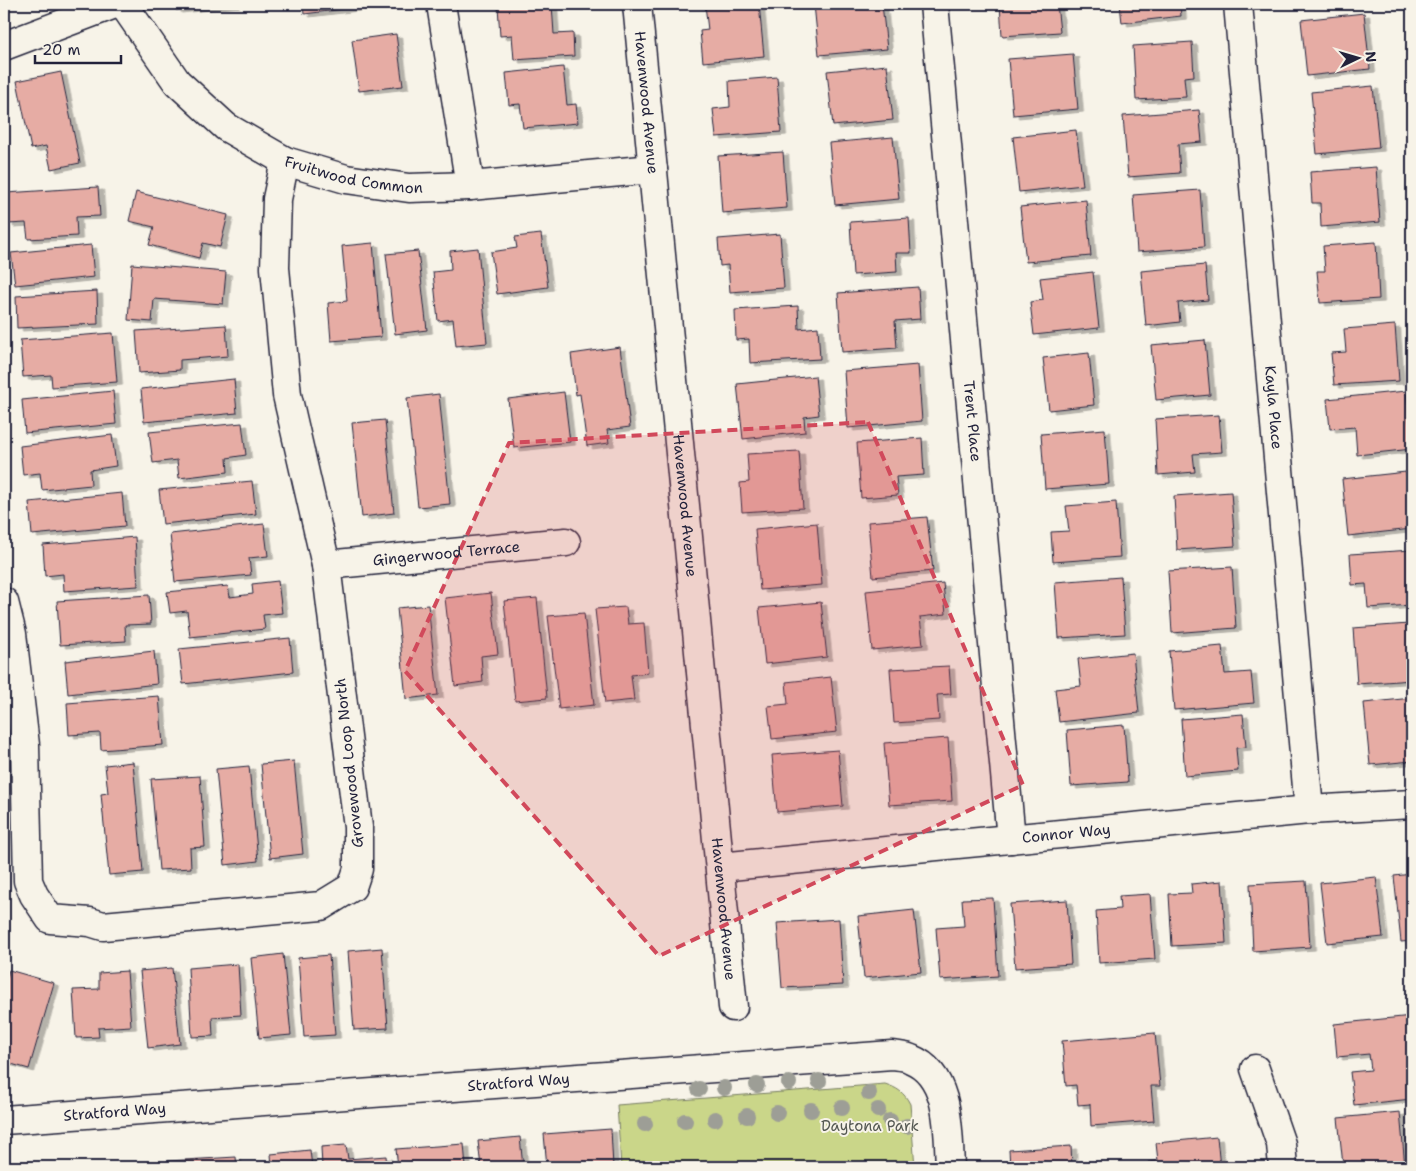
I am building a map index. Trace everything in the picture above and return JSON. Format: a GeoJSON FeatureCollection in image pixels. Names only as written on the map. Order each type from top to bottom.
{"type":"FeatureCollection","features":[{"type":"Feature","properties":{"kind":"street"},"geometry":{"type":"LineString","coordinates":[[4,46],[115,4]]}},
{"type":"Feature","properties":{"kind":"street","name":"Fruitwood Common"},"geometry":{"type":"LineString","coordinates":[[123,4],[177,82],[226,127],[285,161],[346,179],[409,188],[470,186],[653,169]]}},
{"type":"Feature","properties":{"kind":"street"},"geometry":{"type":"LineString","coordinates":[[441,4],[470,186]]}},
{"type":"Feature","properties":{"kind":"street","name":"Havenwood Avenue"},"geometry":{"type":"LineString","coordinates":[[637,4],[733,1008]]}},
{"type":"Feature","properties":{"kind":"street","name":"Trent Place"},"geometry":{"type":"LineString","coordinates":[[934,4],[1012,839]]}},
{"type":"Feature","properties":{"kind":"street","name":"Kayla Place"},"geometry":{"type":"LineString","coordinates":[[1238,4],[1309,810]]}},
{"type":"Feature","properties":{"kind":"street","name":"Grovewood Loop North"},"geometry":{"type":"LineString","coordinates":[[4,602],[12,634],[25,745],[28,881],[34,895],[50,919],[90,922],[103,926],[321,906],[352,887],[358,869],[358,827],[326,565],[287,395],[276,268],[277,199],[285,161]]}},
{"type":"Feature","properties":{"kind":"street","name":"Gingerwood Terrace"},"geometry":{"type":"LineString","coordinates":[[326,565],[566,542]]}},
{"type":"Feature","properties":{"kind":"street","name":"Connor Way"},"geometry":{"type":"LineString","coordinates":[[720,867],[1309,810],[1412,804]]}},
{"type":"Feature","properties":{"kind":"street","name":"Stratford Way"},"geometry":{"type":"LineString","coordinates":[[4,1120],[892,1054],[911,1059],[925,1067],[935,1080],[944,1102],[950,1167]]}},
{"type":"Feature","properties":{"kind":"street"},"geometry":{"type":"LineString","coordinates":[[1255,1069],[1281,1144],[1283,1167]]}},
{"type":"Feature","properties":{"kind":"highlighted area"},"geometry":{"type":"Polygon","coordinates":[[[868,422],[1023,785],[659,956],[405,671],[509,443],[868,422]]]}},
{"type":"Feature","properties":{"kind":"green space","name":"Daytona Park"},"geometry":{"type":"Polygon","coordinates":[[[885,1084],[900,1091],[910,1104],[915,1167],[621,1167],[617,1105],[885,1084]]]}},
{"type":"Feature","properties":{"kind":"building"},"geometry":{"type":"Polygon","coordinates":[[[176,4],[234,4],[176,10],[176,4]]]}},
{"type":"Feature","properties":{"kind":"building"},"geometry":{"type":"Polygon","coordinates":[[[303,4],[378,4],[378,5],[304,14],[303,4]]]}},
{"type":"Feature","properties":{"kind":"building"},"geometry":{"type":"Polygon","coordinates":[[[552,4],[554,34],[573,33],[574,56],[514,60],[512,35],[500,36],[498,6],[552,4]]]}},
{"type":"Feature","properties":{"kind":"building"},"geometry":{"type":"Polygon","coordinates":[[[759,4],[764,56],[703,62],[700,31],[708,30],[705,5],[759,4]]]}},
{"type":"Feature","properties":{"kind":"building"},"geometry":{"type":"Polygon","coordinates":[[[814,4],[882,4],[887,49],[819,55],[814,4]]]}},
{"type":"Feature","properties":{"kind":"building"},"geometry":{"type":"Polygon","coordinates":[[[1000,4],[1057,4],[1060,32],[1002,36],[1000,4]]]}},
{"type":"Feature","properties":{"kind":"building"},"geometry":{"type":"Polygon","coordinates":[[[1120,4],[1180,4],[1181,16],[1122,23],[1120,4]]]}},
{"type":"Feature","properties":{"kind":"building"},"geometry":{"type":"Polygon","coordinates":[[[1364,13],[1370,69],[1307,76],[1301,20],[1364,13]]]}},
{"type":"Feature","properties":{"kind":"building"},"geometry":{"type":"Polygon","coordinates":[[[396,34],[403,86],[359,91],[352,40],[396,34]]]}},
{"type":"Feature","properties":{"kind":"building"},"geometry":{"type":"Polygon","coordinates":[[[1192,42],[1194,76],[1184,77],[1186,97],[1136,100],[1133,46],[1192,42]]]}},
{"type":"Feature","properties":{"kind":"building"},"geometry":{"type":"Polygon","coordinates":[[[1073,54],[1078,109],[1013,115],[1008,59],[1073,54]]]}},
{"type":"Feature","properties":{"kind":"building"},"geometry":{"type":"Polygon","coordinates":[[[887,65],[893,120],[833,126],[827,71],[887,65]]]}},
{"type":"Feature","properties":{"kind":"building"},"geometry":{"type":"Polygon","coordinates":[[[563,67],[567,105],[576,104],[578,123],[523,128],[520,104],[509,105],[506,73],[563,67]]]}},
{"type":"Feature","properties":{"kind":"building"},"geometry":{"type":"Polygon","coordinates":[[[61,72],[80,163],[51,169],[46,146],[31,149],[17,81],[61,72]]]}},
{"type":"Feature","properties":{"kind":"building"},"geometry":{"type":"Polygon","coordinates":[[[777,77],[781,132],[716,137],[713,109],[730,107],[729,81],[777,77]]]}},
{"type":"Feature","properties":{"kind":"building"},"geometry":{"type":"Polygon","coordinates":[[[1373,86],[1379,148],[1317,154],[1311,92],[1373,86]]]}},
{"type":"Feature","properties":{"kind":"building"},"geometry":{"type":"Polygon","coordinates":[[[1199,110],[1202,142],[1178,144],[1180,173],[1128,177],[1123,116],[1199,110]]]}},
{"type":"Feature","properties":{"kind":"building"},"geometry":{"type":"Polygon","coordinates":[[[1076,130],[1083,185],[1019,192],[1013,137],[1076,130]]]}},
{"type":"Feature","properties":{"kind":"building"},"geometry":{"type":"Polygon","coordinates":[[[893,137],[899,199],[835,205],[829,143],[893,137]]]}},
{"type":"Feature","properties":{"kind":"building"},"geometry":{"type":"Polygon","coordinates":[[[783,152],[787,208],[722,213],[718,156],[783,152]]]}},
{"type":"Feature","properties":{"kind":"building"},"geometry":{"type":"Polygon","coordinates":[[[1376,167],[1380,222],[1321,227],[1320,203],[1312,203],[1310,172],[1376,167]]]}},
{"type":"Feature","properties":{"kind":"building"},"geometry":{"type":"Polygon","coordinates":[[[98,187],[100,216],[76,217],[77,236],[28,239],[26,223],[8,224],[6,193],[98,187]]]}},
{"type":"Feature","properties":{"kind":"building"},"geometry":{"type":"Polygon","coordinates":[[[1200,190],[1204,247],[1137,252],[1133,195],[1200,190]]]}},
{"type":"Feature","properties":{"kind":"building"},"geometry":{"type":"Polygon","coordinates":[[[136,192],[228,215],[220,247],[203,243],[199,258],[149,245],[154,227],[129,221],[136,192]]]}},
{"type":"Feature","properties":{"kind":"building"},"geometry":{"type":"Polygon","coordinates":[[[1086,200],[1091,256],[1026,262],[1020,207],[1086,200]]]}},
{"type":"Feature","properties":{"kind":"building"},"geometry":{"type":"Polygon","coordinates":[[[909,218],[911,253],[896,253],[897,272],[853,275],[850,222],[909,218]]]}},
{"type":"Feature","properties":{"kind":"building"},"geometry":{"type":"Polygon","coordinates":[[[541,234],[548,287],[497,294],[491,252],[517,248],[515,237],[541,234]]]}},
{"type":"Feature","properties":{"kind":"building"},"geometry":{"type":"Polygon","coordinates":[[[780,234],[784,288],[730,292],[728,265],[720,266],[718,239],[780,234]]]}},
{"type":"Feature","properties":{"kind":"building"},"geometry":{"type":"Polygon","coordinates":[[[1376,242],[1379,299],[1320,303],[1317,271],[1325,271],[1323,246],[1376,242]]]}},
{"type":"Feature","properties":{"kind":"building"},"geometry":{"type":"Polygon","coordinates":[[[373,243],[381,337],[331,341],[328,303],[347,301],[342,246],[373,243]]]}},
{"type":"Feature","properties":{"kind":"building"},"geometry":{"type":"Polygon","coordinates":[[[91,245],[94,277],[15,285],[11,253],[91,245]]]}},
{"type":"Feature","properties":{"kind":"building"},"geometry":{"type":"Polygon","coordinates":[[[478,248],[487,343],[456,346],[453,319],[438,321],[433,272],[451,270],[450,251],[478,248]]]}},
{"type":"Feature","properties":{"kind":"building"},"geometry":{"type":"Polygon","coordinates":[[[418,251],[427,330],[395,334],[386,254],[418,251]]]}},
{"type":"Feature","properties":{"kind":"building"},"geometry":{"type":"Polygon","coordinates":[[[132,264],[226,272],[223,304],[154,299],[152,322],[128,320],[132,264]]]}},
{"type":"Feature","properties":{"kind":"building"},"geometry":{"type":"Polygon","coordinates":[[[1205,265],[1208,300],[1178,303],[1180,322],[1146,326],[1141,271],[1205,265]]]}},
{"type":"Feature","properties":{"kind":"building"},"geometry":{"type":"Polygon","coordinates":[[[1093,272],[1099,328],[1034,335],[1030,302],[1043,300],[1040,278],[1093,272]]]}},
{"type":"Feature","properties":{"kind":"building"},"geometry":{"type":"Polygon","coordinates":[[[918,287],[920,319],[895,321],[897,348],[842,352],[838,293],[918,287]]]}},
{"type":"Feature","properties":{"kind":"building"},"geometry":{"type":"Polygon","coordinates":[[[97,291],[98,324],[17,328],[16,296],[97,291]]]}},
{"type":"Feature","properties":{"kind":"building"},"geometry":{"type":"Polygon","coordinates":[[[798,306],[799,329],[818,327],[820,359],[750,363],[749,339],[736,340],[735,310],[798,306]]]}},
{"type":"Feature","properties":{"kind":"building"},"geometry":{"type":"Polygon","coordinates":[[[226,325],[228,356],[180,360],[180,370],[139,373],[136,331],[226,325]]]}},
{"type":"Feature","properties":{"kind":"building"},"geometry":{"type":"Polygon","coordinates":[[[1395,325],[1399,381],[1334,385],[1331,353],[1346,352],[1344,329],[1395,325]]]}},
{"type":"Feature","properties":{"kind":"building"},"geometry":{"type":"Polygon","coordinates":[[[113,333],[117,382],[52,387],[51,375],[23,377],[20,340],[113,333]]]}},
{"type":"Feature","properties":{"kind":"building"},"geometry":{"type":"Polygon","coordinates":[[[1205,340],[1210,395],[1156,400],[1151,345],[1205,340]]]}},
{"type":"Feature","properties":{"kind":"building"},"geometry":{"type":"Polygon","coordinates":[[[620,347],[630,427],[607,430],[609,443],[587,446],[580,394],[576,395],[571,354],[620,347]]]}},
{"type":"Feature","properties":{"kind":"building"},"geometry":{"type":"Polygon","coordinates":[[[1089,353],[1094,405],[1049,410],[1043,358],[1089,353]]]}},
{"type":"Feature","properties":{"kind":"building"},"geometry":{"type":"Polygon","coordinates":[[[918,365],[922,421],[848,428],[844,371],[918,365]]]}},
{"type":"Feature","properties":{"kind":"building"},"geometry":{"type":"Polygon","coordinates":[[[815,376],[819,415],[804,417],[805,432],[743,439],[737,384],[815,376]]]}},
{"type":"Feature","properties":{"kind":"building"},"geometry":{"type":"Polygon","coordinates":[[[234,379],[237,413],[144,422],[141,389],[234,379]]]}},
{"type":"Feature","properties":{"kind":"building"},"geometry":{"type":"Polygon","coordinates":[[[113,391],[116,424],[25,433],[22,400],[113,391]]]}},
{"type":"Feature","properties":{"kind":"building"},"geometry":{"type":"Polygon","coordinates":[[[1406,391],[1412,449],[1357,455],[1355,427],[1330,429],[1327,399],[1406,391]]]}},
{"type":"Feature","properties":{"kind":"building"},"geometry":{"type":"Polygon","coordinates":[[[564,392],[570,442],[514,448],[508,399],[564,392]]]}},
{"type":"Feature","properties":{"kind":"building"},"geometry":{"type":"Polygon","coordinates":[[[439,394],[450,504],[418,507],[407,398],[439,394]]]}},
{"type":"Feature","properties":{"kind":"building"},"geometry":{"type":"Polygon","coordinates":[[[1219,415],[1222,452],[1193,454],[1195,472],[1158,475],[1155,419],[1219,415]]]}},
{"type":"Feature","properties":{"kind":"building"},"geometry":{"type":"Polygon","coordinates":[[[385,420],[394,513],[362,517],[352,423],[385,420]]]}},
{"type":"Feature","properties":{"kind":"building"},"geometry":{"type":"Polygon","coordinates":[[[242,423],[246,455],[227,458],[228,472],[179,478],[177,460],[153,463],[149,432],[242,423]]]}},
{"type":"Feature","properties":{"kind":"building"},"geometry":{"type":"Polygon","coordinates":[[[1105,429],[1109,484],[1045,489],[1041,434],[1105,429]]]}},
{"type":"Feature","properties":{"kind":"building"},"geometry":{"type":"Polygon","coordinates":[[[112,435],[116,466],[90,470],[91,485],[42,490],[40,473],[23,475],[20,446],[112,435]]]}},
{"type":"Feature","properties":{"kind":"building"},"geometry":{"type":"Polygon","coordinates":[[[922,438],[924,475],[896,477],[898,495],[861,498],[857,443],[922,438]]]}},
{"type":"Feature","properties":{"kind":"building"},"geometry":{"type":"Polygon","coordinates":[[[799,451],[803,508],[742,512],[740,483],[749,482],[747,454],[799,451]]]}},
{"type":"Feature","properties":{"kind":"building"},"geometry":{"type":"Polygon","coordinates":[[[1406,472],[1412,529],[1348,536],[1342,479],[1406,472]]]}},
{"type":"Feature","properties":{"kind":"building"},"geometry":{"type":"Polygon","coordinates":[[[252,481],[256,514],[163,524],[159,490],[252,481]]]}},
{"type":"Feature","properties":{"kind":"building"},"geometry":{"type":"Polygon","coordinates":[[[1231,492],[1235,546],[1177,550],[1174,496],[1231,492]]]}},
{"type":"Feature","properties":{"kind":"building"},"geometry":{"type":"Polygon","coordinates":[[[122,493],[125,526],[32,535],[29,502],[122,493]]]}},
{"type":"Feature","properties":{"kind":"building"},"geometry":{"type":"Polygon","coordinates":[[[1116,502],[1120,557],[1053,562],[1051,532],[1069,531],[1066,506],[1116,502]]]}},
{"type":"Feature","properties":{"kind":"building"},"geometry":{"type":"Polygon","coordinates":[[[927,517],[933,571],[873,577],[868,522],[927,517]]]}},
{"type":"Feature","properties":{"kind":"building"},"geometry":{"type":"Polygon","coordinates":[[[817,523],[822,585],[760,590],[755,529],[817,523]]]}},
{"type":"Feature","properties":{"kind":"building"},"geometry":{"type":"Polygon","coordinates":[[[264,524],[268,556],[249,558],[251,575],[175,582],[170,534],[264,524]]]}},
{"type":"Feature","properties":{"kind":"building"},"geometry":{"type":"Polygon","coordinates":[[[135,537],[138,586],[64,591],[63,574],[45,576],[43,545],[135,537]]]}},
{"type":"Feature","properties":{"kind":"building"},"geometry":{"type":"Polygon","coordinates":[[[1412,550],[1412,605],[1368,608],[1366,584],[1352,585],[1350,554],[1412,550]]]}},
{"type":"Feature","properties":{"kind":"building"},"geometry":{"type":"Polygon","coordinates":[[[1232,567],[1236,628],[1172,633],[1168,571],[1232,567]]]}},
{"type":"Feature","properties":{"kind":"building"},"geometry":{"type":"Polygon","coordinates":[[[1121,577],[1125,634],[1059,638],[1055,582],[1121,577]]]}},
{"type":"Feature","properties":{"kind":"building"},"geometry":{"type":"Polygon","coordinates":[[[278,581],[282,613],[263,615],[265,629],[190,637],[187,611],[170,613],[167,592],[228,586],[230,597],[253,594],[252,584],[278,581]]]}},
{"type":"Feature","properties":{"kind":"building"},"geometry":{"type":"Polygon","coordinates":[[[943,583],[946,614],[920,617],[923,645],[872,650],[866,591],[943,583]]]}},
{"type":"Feature","properties":{"kind":"building"},"geometry":{"type":"Polygon","coordinates":[[[491,593],[498,654],[481,656],[483,682],[455,686],[445,598],[491,593]]]}},
{"type":"Feature","properties":{"kind":"building"},"geometry":{"type":"Polygon","coordinates":[[[149,595],[151,624],[125,625],[126,641],[60,645],[57,601],[149,595]]]}},
{"type":"Feature","properties":{"kind":"building"},"geometry":{"type":"Polygon","coordinates":[[[537,598],[547,698],[515,701],[504,601],[537,598]]]}},
{"type":"Feature","properties":{"kind":"building"},"geometry":{"type":"Polygon","coordinates":[[[821,602],[827,657],[765,664],[759,608],[821,602]]]}},
{"type":"Feature","properties":{"kind":"building"},"geometry":{"type":"Polygon","coordinates":[[[428,605],[438,695],[406,699],[397,608],[428,605]]]}},
{"type":"Feature","properties":{"kind":"building"},"geometry":{"type":"Polygon","coordinates":[[[626,607],[628,624],[644,623],[648,673],[631,675],[634,700],[605,703],[595,609],[626,607]]]}},
{"type":"Feature","properties":{"kind":"building"},"geometry":{"type":"Polygon","coordinates":[[[584,613],[594,705],[559,709],[548,616],[584,613]]]}},
{"type":"Feature","properties":{"kind":"building"},"geometry":{"type":"Polygon","coordinates":[[[1409,624],[1412,680],[1357,684],[1353,628],[1409,624]]]}},
{"type":"Feature","properties":{"kind":"building"},"geometry":{"type":"Polygon","coordinates":[[[290,638],[293,672],[183,684],[179,649],[290,638]]]}},
{"type":"Feature","properties":{"kind":"building"},"geometry":{"type":"Polygon","coordinates":[[[1222,646],[1225,674],[1251,672],[1254,703],[1174,710],[1169,651],[1222,646]]]}},
{"type":"Feature","properties":{"kind":"building"},"geometry":{"type":"Polygon","coordinates":[[[154,651],[157,684],[68,694],[65,661],[154,651]]]}},
{"type":"Feature","properties":{"kind":"building"},"geometry":{"type":"Polygon","coordinates":[[[1133,653],[1139,713],[1059,722],[1055,689],[1081,686],[1078,659],[1133,653]]]}},
{"type":"Feature","properties":{"kind":"building"},"geometry":{"type":"Polygon","coordinates":[[[949,666],[951,694],[937,695],[939,720],[894,723],[890,669],[949,666]]]}},
{"type":"Feature","properties":{"kind":"building"},"geometry":{"type":"Polygon","coordinates":[[[831,677],[837,732],[772,739],[768,706],[788,704],[786,682],[831,677]]]}},
{"type":"Feature","properties":{"kind":"building"},"geometry":{"type":"Polygon","coordinates":[[[159,696],[163,745],[101,750],[100,733],[69,735],[67,703],[159,696]]]}},
{"type":"Feature","properties":{"kind":"building"},"geometry":{"type":"Polygon","coordinates":[[[1412,698],[1412,761],[1370,765],[1364,703],[1412,698]]]}},
{"type":"Feature","properties":{"kind":"building"},"geometry":{"type":"Polygon","coordinates":[[[1243,714],[1246,747],[1236,748],[1238,771],[1185,776],[1181,719],[1243,714]]]}},
{"type":"Feature","properties":{"kind":"building"},"geometry":{"type":"Polygon","coordinates":[[[1124,725],[1128,782],[1071,786],[1067,730],[1124,725]]]}},
{"type":"Feature","properties":{"kind":"building"},"geometry":{"type":"Polygon","coordinates":[[[948,738],[952,801],[889,805],[884,743],[948,738]]]}},
{"type":"Feature","properties":{"kind":"building"},"geometry":{"type":"Polygon","coordinates":[[[838,750],[843,806],[777,812],[772,755],[838,750]]]}},
{"type":"Feature","properties":{"kind":"building"},"geometry":{"type":"Polygon","coordinates":[[[294,761],[303,854],[270,858],[261,764],[294,761]]]}},
{"type":"Feature","properties":{"kind":"building"},"geometry":{"type":"Polygon","coordinates":[[[133,762],[143,872],[109,875],[101,794],[108,793],[105,765],[133,762]]]}},
{"type":"Feature","properties":{"kind":"building"},"geometry":{"type":"Polygon","coordinates":[[[249,766],[258,861],[225,865],[216,769],[249,766]]]}},
{"type":"Feature","properties":{"kind":"building"},"geometry":{"type":"Polygon","coordinates":[[[200,776],[205,847],[190,848],[191,868],[159,870],[151,779],[200,776]]]}},
{"type":"Feature","properties":{"kind":"building"},"geometry":{"type":"Polygon","coordinates":[[[1412,874],[1412,941],[1401,942],[1394,876],[1412,874]]]}},
{"type":"Feature","properties":{"kind":"building"},"geometry":{"type":"Polygon","coordinates":[[[1376,877],[1383,937],[1327,943],[1320,883],[1376,877]]]}},
{"type":"Feature","properties":{"kind":"building"},"geometry":{"type":"Polygon","coordinates":[[[1222,881],[1226,943],[1172,946],[1169,894],[1192,893],[1191,884],[1222,881]]]}},
{"type":"Feature","properties":{"kind":"building"},"geometry":{"type":"Polygon","coordinates":[[[1306,881],[1310,947],[1253,951],[1250,884],[1306,881]]]}},
{"type":"Feature","properties":{"kind":"building"},"geometry":{"type":"Polygon","coordinates":[[[1150,894],[1155,959],[1099,963],[1096,911],[1120,909],[1119,896],[1150,894]]]}},
{"type":"Feature","properties":{"kind":"building"},"geometry":{"type":"Polygon","coordinates":[[[993,898],[998,976],[940,980],[936,928],[964,926],[962,899],[993,898]]]}},
{"type":"Feature","properties":{"kind":"building"},"geometry":{"type":"Polygon","coordinates":[[[1067,900],[1071,964],[1015,968],[1010,904],[1067,900]]]}},
{"type":"Feature","properties":{"kind":"building"},"geometry":{"type":"Polygon","coordinates":[[[914,910],[921,972],[864,978],[858,916],[914,910]]]}},
{"type":"Feature","properties":{"kind":"building"},"geometry":{"type":"Polygon","coordinates":[[[839,919],[843,985],[782,988],[777,923],[839,919]]]}},
{"type":"Feature","properties":{"kind":"building"},"geometry":{"type":"Polygon","coordinates":[[[382,948],[388,1028],[354,1030],[348,951],[382,948]]]}},
{"type":"Feature","properties":{"kind":"building"},"geometry":{"type":"Polygon","coordinates":[[[283,954],[291,1035],[259,1038],[251,958],[283,954]]]}},
{"type":"Feature","properties":{"kind":"building"},"geometry":{"type":"Polygon","coordinates":[[[329,955],[335,1035],[304,1037],[298,958],[329,955]]]}},
{"type":"Feature","properties":{"kind":"building"},"geometry":{"type":"Polygon","coordinates":[[[238,964],[241,1015],[212,1017],[213,1036],[192,1037],[188,968],[238,964]]]}},
{"type":"Feature","properties":{"kind":"building"},"geometry":{"type":"Polygon","coordinates":[[[172,968],[180,1044],[148,1048],[140,971],[172,968]]]}},
{"type":"Feature","properties":{"kind":"building"},"geometry":{"type":"Polygon","coordinates":[[[9,970],[54,983],[29,1069],[4,1062],[4,988],[9,970]]]}},
{"type":"Feature","properties":{"kind":"building"},"geometry":{"type":"Polygon","coordinates":[[[127,971],[131,1026],[98,1028],[99,1037],[76,1038],[73,990],[99,989],[99,973],[127,971]]]}},
{"type":"Feature","properties":{"kind":"building"},"geometry":{"type":"Polygon","coordinates":[[[1412,1016],[1412,1099],[1354,1105],[1350,1072],[1371,1070],[1369,1054],[1337,1057],[1334,1024],[1412,1016]]]}},
{"type":"Feature","properties":{"kind":"building"},"geometry":{"type":"Polygon","coordinates":[[[1155,1033],[1160,1086],[1151,1086],[1154,1121],[1091,1126],[1090,1104],[1078,1105],[1076,1085],[1066,1086],[1062,1041],[1155,1033]]]}},
{"type":"Feature","properties":{"kind":"building"},"geometry":{"type":"Polygon","coordinates":[[[1400,1112],[1405,1167],[1349,1167],[1349,1164],[1343,1165],[1338,1118],[1400,1112]]]}},
{"type":"Feature","properties":{"kind":"building"},"geometry":{"type":"Polygon","coordinates":[[[611,1129],[613,1167],[547,1167],[544,1134],[611,1129]]]}},
{"type":"Feature","properties":{"kind":"building"},"geometry":{"type":"Polygon","coordinates":[[[520,1137],[523,1167],[481,1167],[478,1141],[520,1137]]]}},
{"type":"Feature","properties":{"kind":"building"},"geometry":{"type":"Polygon","coordinates":[[[1217,1137],[1220,1167],[1149,1167],[1148,1162],[1158,1161],[1156,1143],[1217,1137]]]}},
{"type":"Feature","properties":{"kind":"building"},"geometry":{"type":"Polygon","coordinates":[[[464,1144],[466,1167],[398,1167],[396,1149],[464,1144]]]}},
{"type":"Feature","properties":{"kind":"building"},"geometry":{"type":"Polygon","coordinates":[[[346,1145],[348,1159],[386,1156],[387,1167],[322,1167],[321,1147],[346,1145]]]}},
{"type":"Feature","properties":{"kind":"building"},"geometry":{"type":"Polygon","coordinates":[[[1071,1146],[1072,1167],[1010,1167],[1009,1150],[1071,1146]]]}},
{"type":"Feature","properties":{"kind":"building"},"geometry":{"type":"Polygon","coordinates":[[[310,1150],[312,1167],[272,1167],[271,1154],[310,1150]]]}},
{"type":"Feature","properties":{"kind":"building"},"geometry":{"type":"Polygon","coordinates":[[[236,1157],[237,1167],[169,1167],[168,1161],[236,1157]]]}}]}
